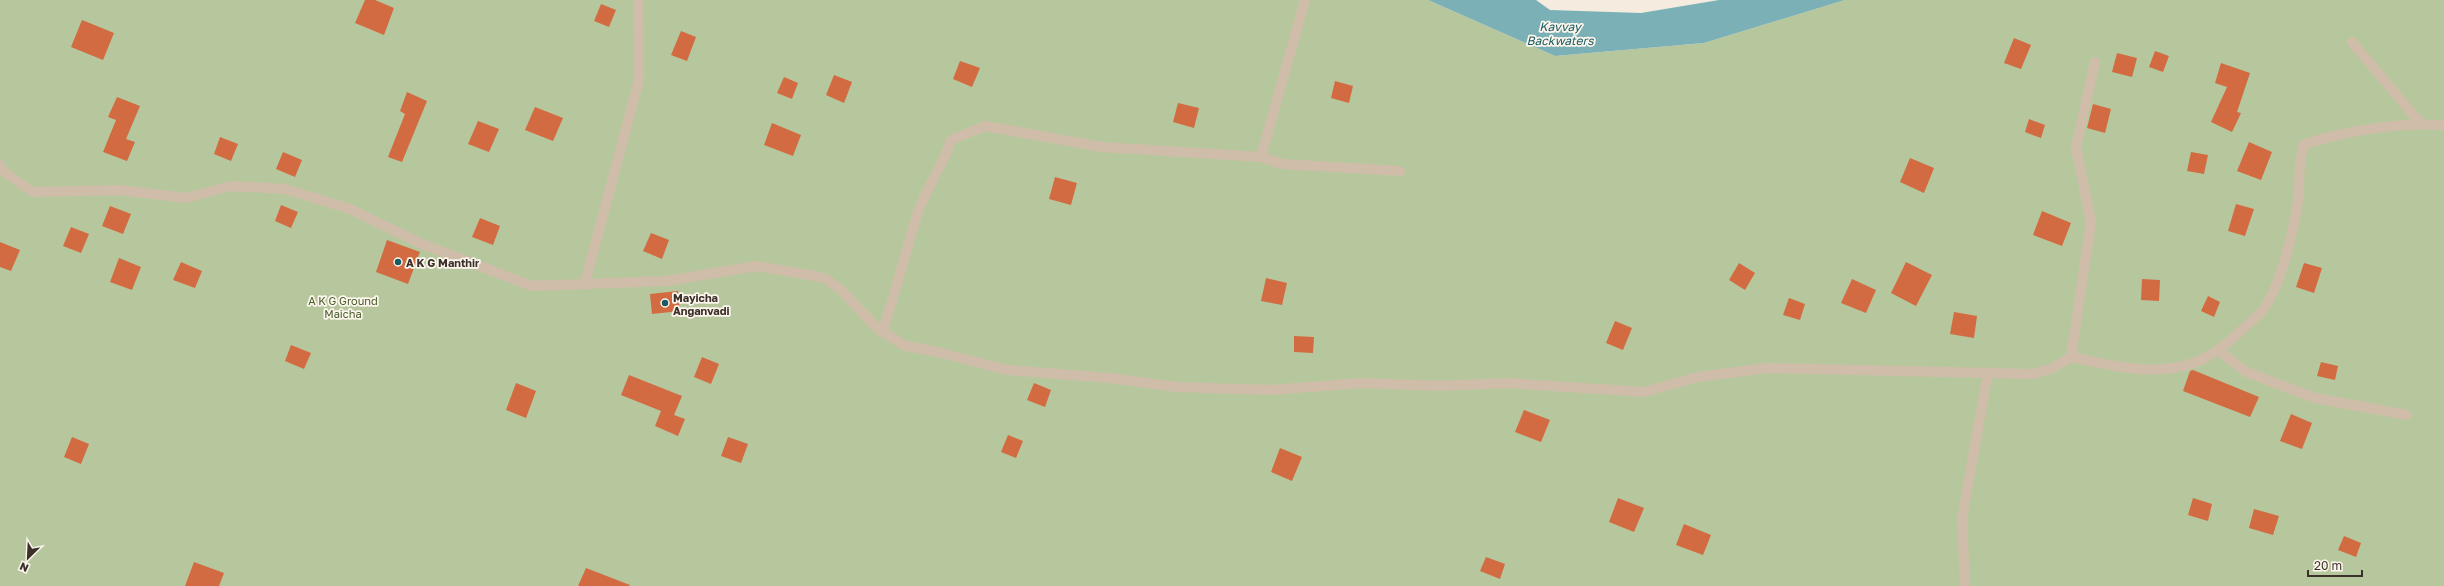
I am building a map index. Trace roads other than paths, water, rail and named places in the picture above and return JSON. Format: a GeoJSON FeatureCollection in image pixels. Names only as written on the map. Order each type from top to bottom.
{"type":"FeatureCollection","features":[{"type":"Feature","properties":{"kind":"street"},"geometry":{"type":"LineString","coordinates":[[584,283],[639,80],[638,0]]}},
{"type":"Feature","properties":{"kind":"street"},"geometry":{"type":"LineString","coordinates":[[1261,157],[1305,0]]}},
{"type":"Feature","properties":{"kind":"street"},"geometry":{"type":"LineString","coordinates":[[2352,42],[2421,124]]}},
{"type":"Feature","properties":{"kind":"street"},"geometry":{"type":"LineString","coordinates":[[2072,357],[2091,222],[2076,147],[2095,62]]}},
{"type":"Feature","properties":{"kind":"street"},"geometry":{"type":"LineString","coordinates":[[0,165],[4,172],[33,192],[118,190],[186,198],[231,186],[285,189],[350,209],[422,244],[532,286],[666,281],[756,266],[815,276],[826,279],[841,290],[882,332],[902,346],[942,353],[1007,370],[1110,378],[1176,387],[1269,390],[1363,383],[1440,386],[1506,383],[1645,392],[1697,377],[1767,368],[1854,372],[2043,373],[2072,357],[2128,369],[2174,368],[2207,357],[2220,350],[2263,311],[2269,300],[2285,257],[2298,207],[2300,156],[2304,144],[2356,130],[2421,124],[2444,125]]}},
{"type":"Feature","properties":{"kind":"street"},"geometry":{"type":"LineString","coordinates":[[882,332],[895,297],[919,211],[944,162],[951,140],[972,130],[985,126],[1102,147],[1261,157],[1282,164],[1400,171]]}},
{"type":"Feature","properties":{"kind":"street"},"geometry":{"type":"LineString","coordinates":[[2220,350],[2246,372],[2315,398],[2407,415]]}},
{"type":"Feature","properties":{"kind":"street"},"geometry":{"type":"LineString","coordinates":[[1965,586],[1962,519],[1988,372]]}},
{"type":"Feature","properties":{"kind":"water","name":"Kavvay Backwaters"},"geometry":{"type":"Polygon","coordinates":[[[1428,0],[1536,0],[1550,10],[1641,13],[1719,0],[1845,0],[1704,43],[1555,56],[1428,0]]]}},
{"type":"Feature","properties":{"kind":"place","name":"A K G Manthir"},"geometry":{"type":"Point","coordinates":[398,262]}},
{"type":"Feature","properties":{"kind":"place","name":"Mayicha Anganvadi"},"geometry":{"type":"Point","coordinates":[665,303]}},
{"type":"Feature","properties":{"kind":"park label","name":"A K G Ground Maicha"},"geometry":{"type":"Point","coordinates":[343,306]}}]}
